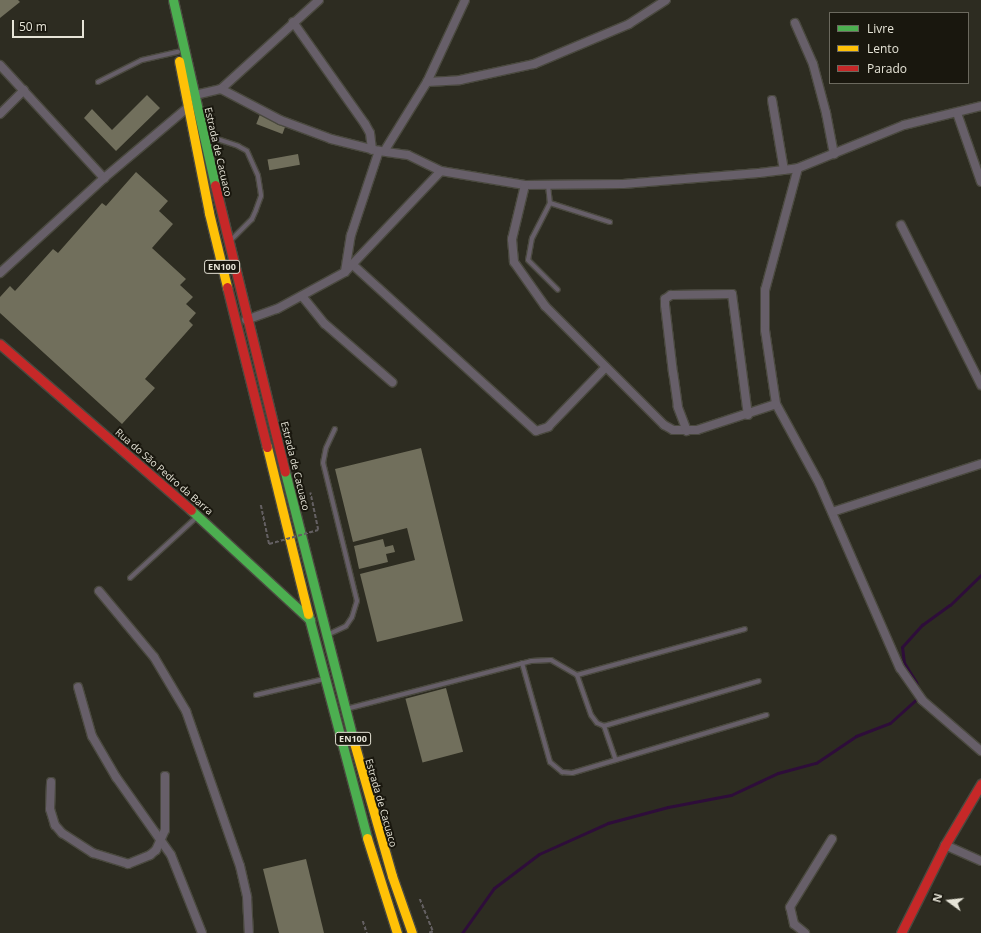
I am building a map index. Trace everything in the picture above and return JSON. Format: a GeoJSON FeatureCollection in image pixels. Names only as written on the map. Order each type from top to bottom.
{"type":"FeatureCollection","features":[{"type":"Feature","properties":{"kind":"main road","name":"Estrada de Cacuaco"},"geometry":{"type":"LineString","coordinates":[[165,0],[178,52],[187,108],[209,213],[324,679],[362,823],[397,933]]}},
{"type":"Feature","properties":{"kind":"main road","name":"Estrada de Cacuaco"},"geometry":{"type":"LineString","coordinates":[[173,0],[246,320],[374,820],[412,933]]}},
{"type":"Feature","properties":{"kind":"main road","name":"Rua do São Pedro da Barra"},"geometry":{"type":"LineString","coordinates":[[0,344],[198,516],[310,620]]}},
{"type":"Feature","properties":{"kind":"main road"},"geometry":{"type":"LineString","coordinates":[[901,933],[946,845],[981,784]]}},
{"type":"Feature","properties":{"kind":"street"},"geometry":{"type":"LineString","coordinates":[[195,95],[221,89],[319,0]]}},
{"type":"Feature","properties":{"kind":"street"},"geometry":{"type":"LineString","coordinates":[[345,272],[351,235],[378,150],[427,82],[465,0]]}},
{"type":"Feature","properties":{"kind":"street"},"geometry":{"type":"LineString","coordinates":[[427,82],[460,80],[534,64],[629,24],[666,0]]}},
{"type":"Feature","properties":{"kind":"street"},"geometry":{"type":"LineString","coordinates":[[293,22],[365,124],[378,150]]}},
{"type":"Feature","properties":{"kind":"street"},"geometry":{"type":"LineString","coordinates":[[795,23],[813,64],[826,113],[834,154]]}},
{"type":"Feature","properties":{"kind":"street"},"geometry":{"type":"LineString","coordinates":[[0,65],[104,178]]}},
{"type":"Feature","properties":{"kind":"street"},"geometry":{"type":"LineString","coordinates":[[221,89],[298,128],[378,150],[414,157],[440,171],[524,185],[616,185],[798,168],[904,125],[981,106]]}},
{"type":"Feature","properties":{"kind":"street"},"geometry":{"type":"LineString","coordinates":[[0,114],[24,90]]}},
{"type":"Feature","properties":{"kind":"street"},"geometry":{"type":"LineString","coordinates":[[772,100],[784,170]]}},
{"type":"Feature","properties":{"kind":"street"},"geometry":{"type":"LineString","coordinates":[[0,273],[104,178],[187,108]]}},
{"type":"Feature","properties":{"kind":"street"},"geometry":{"type":"LineString","coordinates":[[957,113],[981,182]]}},
{"type":"Feature","properties":{"kind":"street"},"geometry":{"type":"LineString","coordinates":[[798,168],[765,290],[765,330],[776,404],[795,435],[832,512],[895,657],[909,682],[947,724],[981,751]]}},
{"type":"Feature","properties":{"kind":"street"},"geometry":{"type":"LineString","coordinates":[[246,320],[262,316],[345,272],[440,171]]}},
{"type":"Feature","properties":{"kind":"street"},"geometry":{"type":"LineString","coordinates":[[524,185],[512,239],[514,262],[545,306],[664,425],[687,431],[748,415],[776,404]]}},
{"type":"Feature","properties":{"kind":"street"},"geometry":{"type":"LineString","coordinates":[[901,226],[981,385]]}},
{"type":"Feature","properties":{"kind":"street"},"geometry":{"type":"LineString","coordinates":[[353,265],[536,431],[548,427],[606,367]]}},
{"type":"Feature","properties":{"kind":"street"},"geometry":{"type":"LineString","coordinates":[[687,431],[678,407],[672,373],[665,305],[665,299],[671,295],[732,294],[748,415]]}},
{"type":"Feature","properties":{"kind":"street"},"geometry":{"type":"LineString","coordinates":[[302,296],[325,324],[392,382]]}},
{"type":"Feature","properties":{"kind":"street"},"geometry":{"type":"LineString","coordinates":[[832,512],[981,464]]}},
{"type":"Feature","properties":{"kind":"street"},"geometry":{"type":"LineString","coordinates":[[99,591],[154,657],[186,711],[240,866],[247,897],[249,933]]}},
{"type":"Feature","properties":{"kind":"street"},"geometry":{"type":"LineString","coordinates":[[78,687],[92,736],[116,777],[161,840],[177,869],[202,933]]}},
{"type":"Feature","properties":{"kind":"street"},"geometry":{"type":"LineString","coordinates":[[52,782],[50,809],[55,825],[83,848],[128,864],[146,858],[156,850],[161,840],[167,822],[165,776]]}},
{"type":"Feature","properties":{"kind":"street"},"geometry":{"type":"LineString","coordinates":[[805,933],[794,924],[790,907],[832,839]]}},
{"type":"Feature","properties":{"kind":"street"},"geometry":{"type":"LineString","coordinates":[[946,845],[981,861]]}},
{"type":"Feature","properties":{"kind":"lane"},"geometry":{"type":"LineString","coordinates":[[98,82],[142,60],[178,52]]}},
{"type":"Feature","properties":{"kind":"lane"},"geometry":{"type":"LineString","coordinates":[[204,135],[238,146],[247,152],[258,176],[261,196],[256,210],[252,219],[228,244]]}},
{"type":"Feature","properties":{"kind":"lane"},"geometry":{"type":"LineString","coordinates":[[548,185],[550,203],[532,238],[528,260],[558,290]]}},
{"type":"Feature","properties":{"kind":"lane"},"geometry":{"type":"LineString","coordinates":[[550,203],[610,222]]}},
{"type":"Feature","properties":{"kind":"lane"},"geometry":{"type":"LineString","coordinates":[[327,636],[346,626],[352,617],[357,601],[323,463],[326,448],[335,429]]}},
{"type":"Feature","properties":{"kind":"lane"},"geometry":{"type":"LineString","coordinates":[[130,578],[198,516]]}},
{"type":"Feature","properties":{"kind":"lane"},"geometry":{"type":"LineString","coordinates":[[577,675],[745,629]]}},
{"type":"Feature","properties":{"kind":"lane"},"geometry":{"type":"LineString","coordinates":[[346,709],[522,663],[551,660],[577,675],[591,715],[597,723],[604,726],[759,681]]}},
{"type":"Feature","properties":{"kind":"lane"},"geometry":{"type":"LineString","coordinates":[[522,663],[550,762],[556,769],[572,773],[767,715]]}},
{"type":"Feature","properties":{"kind":"lane"},"geometry":{"type":"LineString","coordinates":[[256,694],[324,679]]}},
{"type":"Feature","properties":{"kind":"lane"},"geometry":{"type":"LineString","coordinates":[[604,726],[616,760]]}},
{"type":"Feature","properties":{"kind":"path"},"geometry":{"type":"LineString","coordinates":[[261,505],[269,544],[318,530],[310,493]]}},
{"type":"Feature","properties":{"kind":"path"},"geometry":{"type":"LineString","coordinates":[[420,899],[433,932],[429,933]]}},
{"type":"Feature","properties":{"kind":"path"},"geometry":{"type":"LineString","coordinates":[[362,920],[367,933]]}},
{"type":"Feature","properties":{"kind":"building"},"geometry":{"type":"Polygon","coordinates":[[[0,0],[18,0],[20,2],[0,18],[0,0]]]}},
{"type":"Feature","properties":{"kind":"building"},"geometry":{"type":"Polygon","coordinates":[[[147,95],[160,108],[116,151],[84,118],[92,109],[112,130],[147,95]]]}},
{"type":"Feature","properties":{"kind":"building"},"geometry":{"type":"Polygon","coordinates":[[[262,109],[288,119],[282,134],[256,124],[262,109]]]}},
{"type":"Feature","properties":{"kind":"building"},"geometry":{"type":"Polygon","coordinates":[[[298,154],[300,165],[269,170],[267,159],[298,154]]]}},
{"type":"Feature","properties":{"kind":"building"},"geometry":{"type":"Polygon","coordinates":[[[136,172],[168,201],[159,211],[173,224],[152,248],[186,279],[180,285],[193,297],[186,304],[196,313],[189,321],[193,325],[145,379],[155,388],[122,424],[0,313],[0,297],[10,286],[15,291],[53,249],[58,253],[102,203],[106,206],[136,172]]]}},
{"type":"Feature","properties":{"kind":"building"},"geometry":{"type":"Polygon","coordinates":[[[421,448],[463,621],[377,642],[360,574],[415,560],[407,528],[353,542],[335,469],[421,448]]]}},
{"type":"Feature","properties":{"kind":"building"},"geometry":{"type":"Polygon","coordinates":[[[383,539],[385,547],[393,545],[395,552],[386,554],[388,562],[359,569],[354,546],[383,539]]]}},
{"type":"Feature","properties":{"kind":"building"},"geometry":{"type":"Polygon","coordinates":[[[446,688],[463,752],[423,763],[405,699],[446,688]]]}},
{"type":"Feature","properties":{"kind":"building"},"geometry":{"type":"Polygon","coordinates":[[[306,859],[324,933],[279,933],[263,869],[306,859]]]}},
{"type":"Feature","properties":{"kind":"waterway"},"geometry":{"type":"LineString","coordinates":[[918,690],[916,682],[904,663],[902,647],[922,625],[950,605],[981,575]]}},
{"type":"Feature","properties":{"kind":"waterway"},"geometry":{"type":"LineString","coordinates":[[462,933],[494,888],[539,854],[608,823],[668,807],[731,795],[778,773],[816,763],[856,736],[890,723],[919,697]]}},
{"type":"Feature","properties":{"kind":"traffic: fast"},"geometry":{"type":"LineString","coordinates":[[173,0],[215,185]]}},
{"type":"Feature","properties":{"kind":"traffic: fast"},"geometry":{"type":"LineString","coordinates":[[285,472],[353,739]]}},
{"type":"Feature","properties":{"kind":"traffic: fast"},"geometry":{"type":"LineString","coordinates":[[191,510],[310,620]]}},
{"type":"Feature","properties":{"kind":"traffic: fast"},"geometry":{"type":"LineString","coordinates":[[308,614],[367,838]]}},
{"type":"Feature","properties":{"kind":"traffic: slow"},"geometry":{"type":"LineString","coordinates":[[179,61],[209,213],[227,287]]}},
{"type":"Feature","properties":{"kind":"traffic: slow"},"geometry":{"type":"LineString","coordinates":[[267,447],[308,614]]}},
{"type":"Feature","properties":{"kind":"traffic: slow"},"geometry":{"type":"LineString","coordinates":[[353,739],[392,876],[412,933]]}},
{"type":"Feature","properties":{"kind":"traffic: slow"},"geometry":{"type":"LineString","coordinates":[[367,838],[397,933]]}},
{"type":"Feature","properties":{"kind":"traffic: jam"},"geometry":{"type":"LineString","coordinates":[[215,185],[285,472]]}},
{"type":"Feature","properties":{"kind":"traffic: jam"},"geometry":{"type":"LineString","coordinates":[[227,287],[267,447]]}},
{"type":"Feature","properties":{"kind":"traffic: jam"},"geometry":{"type":"LineString","coordinates":[[0,344],[191,510]]}},
{"type":"Feature","properties":{"kind":"traffic: jam"},"geometry":{"type":"LineString","coordinates":[[901,933],[945,845],[981,784]]}}]}
